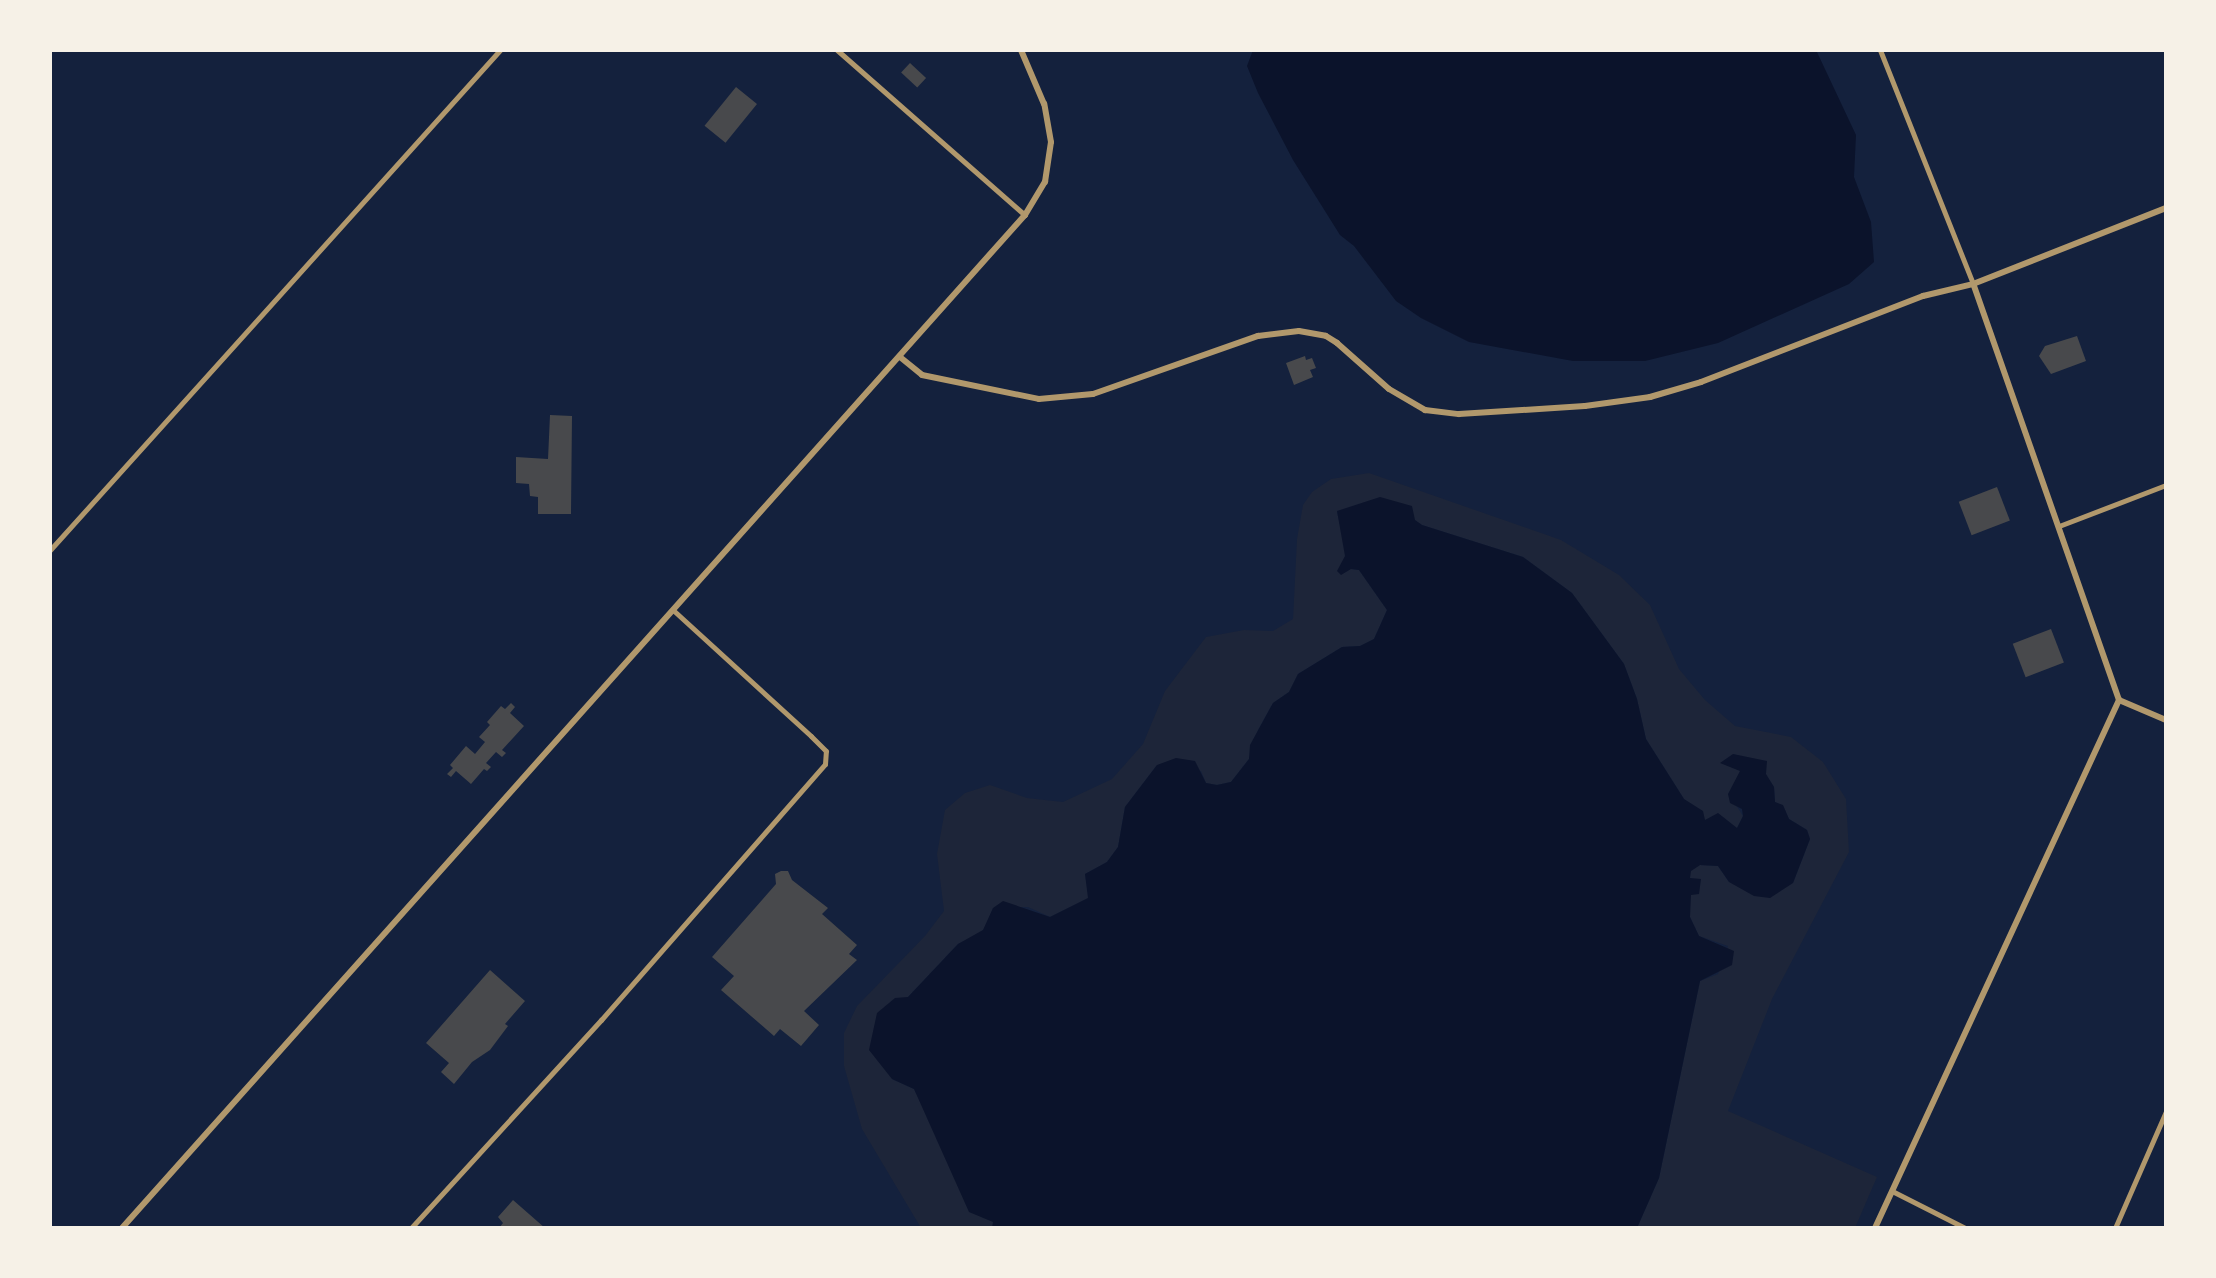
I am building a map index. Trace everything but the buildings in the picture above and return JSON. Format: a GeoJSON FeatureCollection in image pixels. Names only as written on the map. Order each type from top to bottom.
{"type":"FeatureCollection","features":[{"type":"Feature","properties":{"kind":"street"},"geometry":{"type":"LineString","coordinates":[[50,550],[500,50]]}},
{"type":"Feature","properties":{"kind":"street"},"geometry":{"type":"LineString","coordinates":[[837,50],[1025,215]]}},
{"type":"Feature","properties":{"kind":"street"},"geometry":{"type":"LineString","coordinates":[[122,1228],[1025,215],[1045,182],[1051,142],[1044,104],[1021,50]]}},
{"type":"Feature","properties":{"kind":"street"},"geometry":{"type":"LineString","coordinates":[[1875,1228],[2119,700],[1973,284],[1880,50]]}},
{"type":"Feature","properties":{"kind":"street"},"geometry":{"type":"LineString","coordinates":[[900,357],[922,375],[1039,399],[1093,394],[1258,336],[1299,331],[1326,336],[1389,389],[1425,410],[1459,414],[1585,406],[1650,397],[1701,382],[1923,296],[1973,284],[2166,208]]}},
{"type":"Feature","properties":{"kind":"street"},"geometry":{"type":"LineString","coordinates":[[2059,526],[2166,485]]}},
{"type":"Feature","properties":{"kind":"street"},"geometry":{"type":"LineString","coordinates":[[411,1228],[601,1020],[825,764],[826,751],[674,611]]}},
{"type":"Feature","properties":{"kind":"street"},"geometry":{"type":"LineString","coordinates":[[2119,700],[2166,720]]}},
{"type":"Feature","properties":{"kind":"street"},"geometry":{"type":"LineString","coordinates":[[2115,1228],[2166,1111]]}},
{"type":"Feature","properties":{"kind":"street"},"geometry":{"type":"LineString","coordinates":[[1892,1191],[1965,1228]]}},
{"type":"Feature","properties":{"kind":"shaded area"},"geometry":{"type":"Polygon","coordinates":[[[1253,50],[1816,50],[1856,135],[1854,177],[1871,222],[1874,262],[1849,284],[1718,343],[1645,361],[1573,361],[1469,342],[1421,318],[1396,301],[1354,246],[1340,235],[1293,160],[1258,93],[1247,66],[1253,50]]]}},
{"type":"Feature","properties":{"kind":"shaded area"},"geometry":{"type":"Polygon","coordinates":[[[1369,473],[1561,540],[1619,575],[1650,605],[1679,669],[1705,700],[1735,726],[1791,737],[1823,762],[1846,799],[1849,852],[1772,999],[1728,1111],[1877,1177],[1855,1228],[1637,1228],[1659,1178],[1700,981],[1718,974],[1728,946],[1699,936],[1690,917],[1690,871],[1700,865],[1718,866],[1729,882],[1793,883],[1810,839],[1807,830],[1789,819],[1783,806],[1775,802],[1774,787],[1756,761],[1733,754],[1740,771],[1736,805],[1743,816],[1737,828],[1704,821],[1684,799],[1646,739],[1637,699],[1624,664],[1572,593],[1523,557],[1422,525],[1380,498],[1337,512],[1351,569],[1359,570],[1387,610],[1374,639],[1360,646],[1342,647],[1298,674],[1289,692],[1273,703],[1258,730],[1249,759],[1231,782],[1217,785],[1206,783],[1201,771],[1157,765],[1125,807],[1118,847],[1107,862],[1085,874],[1089,898],[1050,917],[1028,907],[993,908],[987,926],[976,937],[958,944],[908,997],[892,1079],[914,1089],[942,1146],[994,1223],[992,1228],[921,1228],[862,1129],[844,1066],[844,1033],[857,1006],[925,936],[944,911],[937,854],[945,810],[965,793],[990,785],[1027,798],[1063,802],[1112,779],[1143,744],[1165,691],[1206,637],[1244,630],[1273,631],[1293,619],[1297,539],[1303,505],[1312,492],[1331,479],[1369,473]]]}},
{"type":"Feature","properties":{"kind":"shaded area"},"geometry":{"type":"Polygon","coordinates":[[[1380,497],[1412,506],[1415,520],[1422,525],[1523,557],[1572,593],[1624,664],[1637,699],[1646,739],[1684,799],[1703,811],[1705,820],[1718,813],[1737,828],[1743,816],[1742,809],[1730,803],[1728,794],[1740,771],[1720,763],[1733,754],[1767,761],[1766,774],[1774,787],[1775,802],[1783,805],[1789,819],[1807,830],[1810,839],[1793,883],[1770,898],[1754,896],[1729,882],[1718,866],[1700,865],[1691,871],[1690,878],[1701,879],[1699,894],[1691,895],[1690,917],[1699,936],[1734,951],[1732,965],[1700,981],[1659,1178],[1637,1228],[992,1228],[993,1222],[969,1212],[914,1089],[892,1079],[869,1050],[877,1013],[895,998],[908,997],[958,944],[983,930],[993,908],[1003,901],[1050,917],[1088,898],[1085,874],[1107,862],[1118,847],[1125,807],[1157,765],[1176,758],[1195,761],[1206,783],[1217,785],[1231,782],[1249,759],[1250,745],[1273,703],[1289,692],[1298,674],[1342,647],[1360,646],[1374,639],[1387,610],[1359,570],[1351,569],[1341,575],[1337,571],[1345,556],[1337,511],[1380,497]]]}}]}
